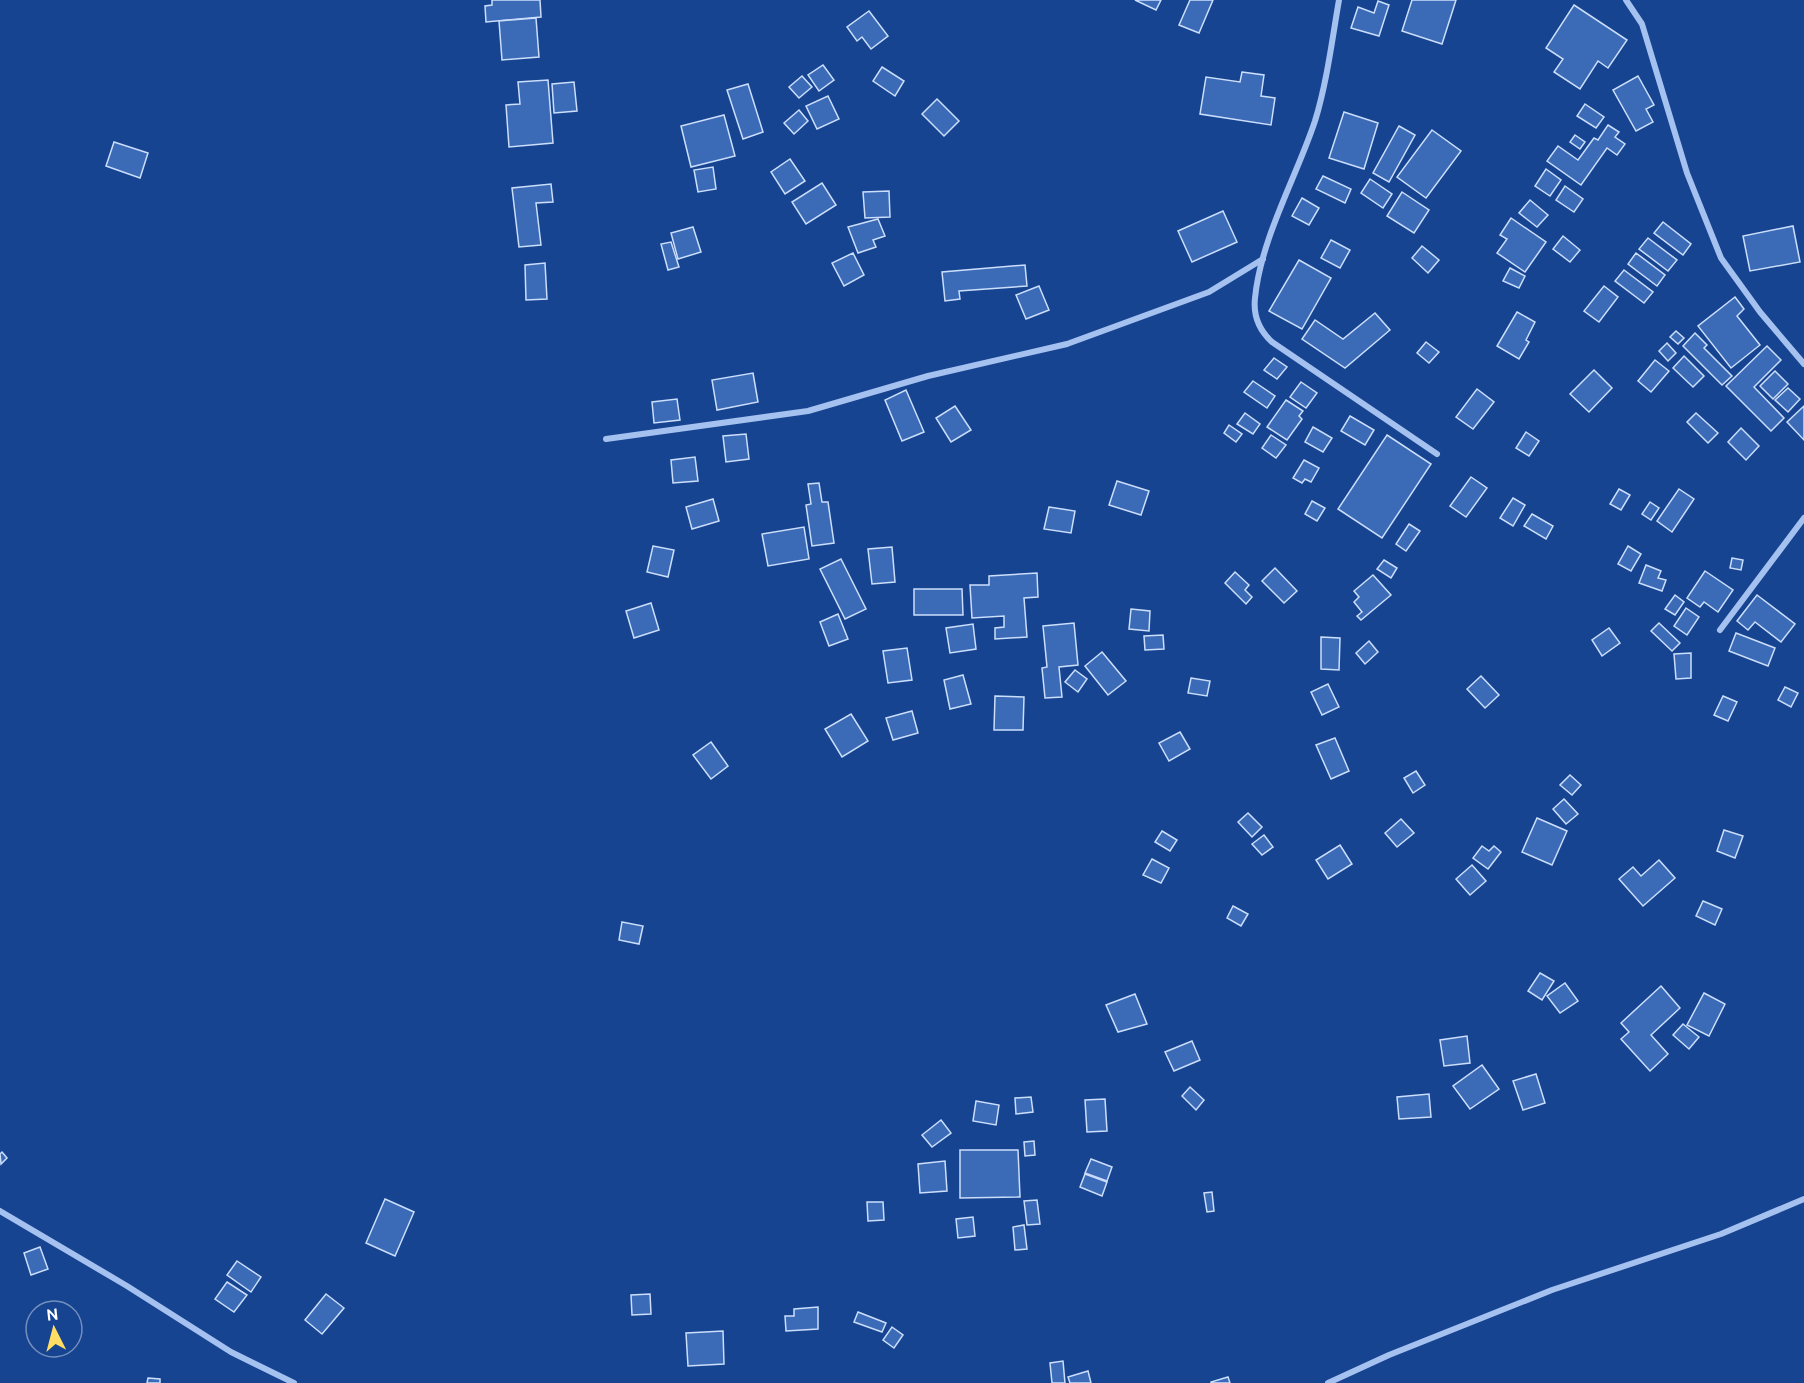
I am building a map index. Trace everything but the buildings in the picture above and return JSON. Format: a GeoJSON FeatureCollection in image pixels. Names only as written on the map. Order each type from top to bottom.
{"type":"FeatureCollection","features":[{"type":"Feature","properties":{"kind":"street"},"geometry":{"type":"LineString","coordinates":[[1339,0],[1324,86],[1314,122],[1263,260],[1254,298],[1255,316],[1261,331],[1272,342],[1437,454]]}},
{"type":"Feature","properties":{"kind":"street"},"geometry":{"type":"LineString","coordinates":[[1626,0],[1642,24],[1687,173],[1721,258],[1760,312],[1804,364]]}},
{"type":"Feature","properties":{"kind":"street"},"geometry":{"type":"LineString","coordinates":[[606,440],[808,411],[928,376],[1066,344],[1209,292],[1263,260]]}},
{"type":"Feature","properties":{"kind":"street"},"geometry":{"type":"LineString","coordinates":[[1720,630],[1804,518]]}},
{"type":"Feature","properties":{"kind":"street"},"geometry":{"type":"LineString","coordinates":[[1328,1383],[1389,1355],[1552,1290],[1721,1234],[1804,1199]]}},
{"type":"Feature","properties":{"kind":"street"},"geometry":{"type":"LineString","coordinates":[[0,1211],[127,1286],[231,1352],[294,1383]]}}]}
